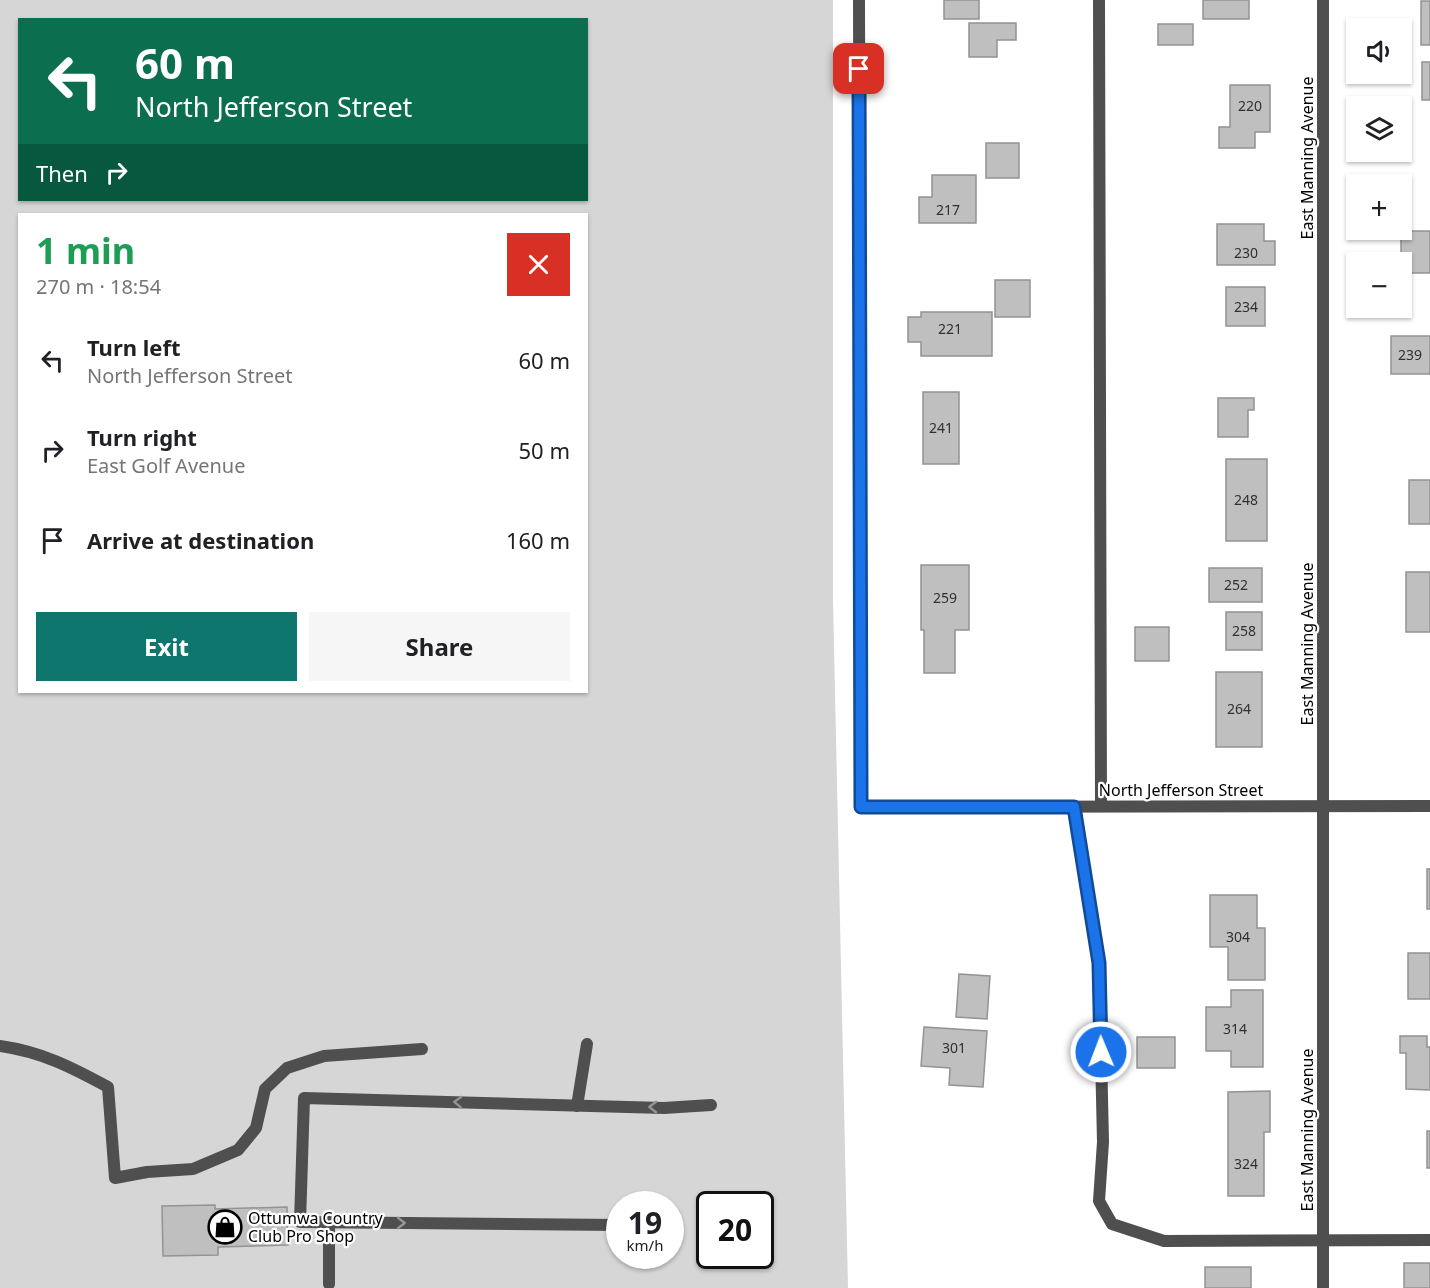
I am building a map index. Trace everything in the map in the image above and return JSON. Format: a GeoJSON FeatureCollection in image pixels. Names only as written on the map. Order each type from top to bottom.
{"type":"FeatureCollection","features":[{"type":"Feature","properties":{"kind":"street","name":"North Jefferson Street"},"geometry":{"type":"LineString","coordinates":[[859,0],[861,807],[1430,806]]}},
{"type":"Feature","properties":{"kind":"street"},"geometry":{"type":"LineString","coordinates":[[1098,0],[1101,806]]}},
{"type":"Feature","properties":{"kind":"street","name":"East Manning Avenue"},"geometry":{"type":"LineString","coordinates":[[1323,0],[1323,1288]]}},
{"type":"Feature","properties":{"kind":"street"},"geometry":{"type":"LineString","coordinates":[[1074,807],[1099,963],[1103,1142],[1100,1201],[1112,1224],[1164,1241],[1430,1240]]}},
{"type":"Feature","properties":{"kind":"street"},"geometry":{"type":"LineString","coordinates":[[577,1106],[587,1044]]}},
{"type":"Feature","properties":{"kind":"street"},"geometry":{"type":"LineString","coordinates":[[0,1046],[19,1049],[65,1064],[108,1087],[114,1178],[147,1172],[193,1169],[238,1150],[256,1128],[265,1089],[287,1068],[324,1056],[422,1049]]}},
{"type":"Feature","properties":{"kind":"street"},"geometry":{"type":"LineString","coordinates":[[606,1225],[300,1222],[304,1098],[664,1108],[711,1105]]}},
{"type":"Feature","properties":{"kind":"street"},"geometry":{"type":"LineString","coordinates":[[328,1284],[329,1222]]}},
{"type":"Feature","properties":{"kind":"shaded area"},"geometry":{"type":"Polygon","coordinates":[[[0,0],[833,0],[833,600],[848,1288],[0,1288],[0,0]]]}},
{"type":"Feature","properties":{"kind":"building"},"geometry":{"type":"Polygon","coordinates":[[[944,0],[979,0],[979,19],[944,19],[944,0]]]}},
{"type":"Feature","properties":{"kind":"building"},"geometry":{"type":"Polygon","coordinates":[[[1203,0],[1249,0],[1249,19],[1203,19],[1203,0]]]}},
{"type":"Feature","properties":{"kind":"building"},"geometry":{"type":"Polygon","coordinates":[[[1421,1],[1430,1],[1430,45],[1421,45],[1421,1]]]}},
{"type":"Feature","properties":{"kind":"building"},"geometry":{"type":"Polygon","coordinates":[[[969,23],[1016,23],[1016,40],[997,40],[997,57],[969,57],[969,23]]]}},
{"type":"Feature","properties":{"kind":"building"},"geometry":{"type":"Polygon","coordinates":[[[1158,24],[1193,24],[1193,45],[1158,45],[1158,24]]]}},
{"type":"Feature","properties":{"kind":"building"},"geometry":{"type":"Polygon","coordinates":[[[1422,62],[1430,62],[1430,100],[1422,100],[1422,62]]]}},
{"type":"Feature","properties":{"kind":"building"},"geometry":{"type":"Polygon","coordinates":[[[1230,85],[1270,85],[1270,132],[1255,132],[1255,148],[1219,148],[1219,127],[1230,127],[1230,85]]]}},
{"type":"Feature","properties":{"kind":"building"},"geometry":{"type":"Polygon","coordinates":[[[986,143],[1019,143],[1019,178],[986,178],[986,143]]]}},
{"type":"Feature","properties":{"kind":"building"},"geometry":{"type":"Polygon","coordinates":[[[932,175],[976,175],[976,223],[919,223],[919,197],[932,197],[932,175]]]}},
{"type":"Feature","properties":{"kind":"building"},"geometry":{"type":"Polygon","coordinates":[[[1217,224],[1264,224],[1264,241],[1275,241],[1275,265],[1217,265],[1217,224]]]}},
{"type":"Feature","properties":{"kind":"building"},"geometry":{"type":"Polygon","coordinates":[[[1412,231],[1430,231],[1430,273],[1412,273],[1412,252],[1401,252],[1401,240],[1412,240],[1412,231]]]}},
{"type":"Feature","properties":{"kind":"building"},"geometry":{"type":"Polygon","coordinates":[[[995,280],[1030,280],[1030,317],[995,317],[995,280]]]}},
{"type":"Feature","properties":{"kind":"building"},"geometry":{"type":"Polygon","coordinates":[[[1226,287],[1265,287],[1265,326],[1226,326],[1226,287]]]}},
{"type":"Feature","properties":{"kind":"building"},"geometry":{"type":"Polygon","coordinates":[[[921,312],[992,312],[992,356],[921,356],[921,342],[908,342],[908,317],[921,317],[921,312]]]}},
{"type":"Feature","properties":{"kind":"building"},"geometry":{"type":"Polygon","coordinates":[[[1391,336],[1430,336],[1430,374],[1391,374],[1391,336]]]}},
{"type":"Feature","properties":{"kind":"building"},"geometry":{"type":"Polygon","coordinates":[[[923,392],[959,392],[959,464],[923,464],[923,392]]]}},
{"type":"Feature","properties":{"kind":"building"},"geometry":{"type":"Polygon","coordinates":[[[1218,398],[1254,398],[1254,410],[1248,410],[1248,437],[1218,437],[1218,398]]]}},
{"type":"Feature","properties":{"kind":"building"},"geometry":{"type":"Polygon","coordinates":[[[1226,459],[1267,459],[1267,541],[1226,541],[1226,459]]]}},
{"type":"Feature","properties":{"kind":"building"},"geometry":{"type":"Polygon","coordinates":[[[1409,480],[1430,480],[1430,524],[1409,524],[1409,480]]]}},
{"type":"Feature","properties":{"kind":"building"},"geometry":{"type":"Polygon","coordinates":[[[921,565],[969,565],[969,630],[955,630],[955,673],[924,673],[924,630],[921,630],[921,565]]]}},
{"type":"Feature","properties":{"kind":"building"},"geometry":{"type":"Polygon","coordinates":[[[1209,568],[1262,568],[1262,602],[1209,602],[1209,568]]]}},
{"type":"Feature","properties":{"kind":"building"},"geometry":{"type":"Polygon","coordinates":[[[1406,572],[1430,572],[1430,632],[1406,632],[1406,572]]]}},
{"type":"Feature","properties":{"kind":"building"},"geometry":{"type":"Polygon","coordinates":[[[1226,612],[1262,612],[1262,650],[1226,650],[1226,612]]]}},
{"type":"Feature","properties":{"kind":"building"},"geometry":{"type":"Polygon","coordinates":[[[1135,627],[1169,627],[1169,661],[1135,661],[1135,627]]]}},
{"type":"Feature","properties":{"kind":"building"},"geometry":{"type":"Polygon","coordinates":[[[1216,672],[1262,672],[1262,747],[1216,747],[1216,672]]]}},
{"type":"Feature","properties":{"kind":"building"},"geometry":{"type":"Polygon","coordinates":[[[1427,869],[1430,869],[1430,909],[1427,909],[1427,869]]]}},
{"type":"Feature","properties":{"kind":"building"},"geometry":{"type":"Polygon","coordinates":[[[1210,895],[1257,895],[1257,928],[1265,928],[1265,980],[1228,980],[1228,947],[1210,947],[1210,895]]]}},
{"type":"Feature","properties":{"kind":"building"},"geometry":{"type":"Polygon","coordinates":[[[1408,953],[1430,953],[1430,999],[1408,999],[1408,953]]]}},
{"type":"Feature","properties":{"kind":"building"},"geometry":{"type":"Polygon","coordinates":[[[959,974],[990,976],[987,1019],[956,1017],[959,974]]]}},
{"type":"Feature","properties":{"kind":"building"},"geometry":{"type":"Polygon","coordinates":[[[1231,990],[1263,990],[1263,1067],[1231,1067],[1231,1051],[1206,1051],[1206,1007],[1231,1007],[1231,990]]]}},
{"type":"Feature","properties":{"kind":"building"},"geometry":{"type":"Polygon","coordinates":[[[924,1027],[987,1031],[983,1087],[949,1085],[950,1068],[921,1066],[924,1027]]]}},
{"type":"Feature","properties":{"kind":"building"},"geometry":{"type":"Polygon","coordinates":[[[1400,1036],[1427,1036],[1427,1047],[1430,1047],[1430,1090],[1406,1089],[1406,1053],[1400,1053],[1400,1036]]]}},
{"type":"Feature","properties":{"kind":"building"},"geometry":{"type":"Polygon","coordinates":[[[1137,1037],[1175,1037],[1175,1068],[1137,1068],[1137,1037]]]}},
{"type":"Feature","properties":{"kind":"building"},"geometry":{"type":"Polygon","coordinates":[[[1270,1091],[1270,1132],[1264,1132],[1264,1196],[1228,1196],[1228,1092],[1270,1091]]]}},
{"type":"Feature","properties":{"kind":"building"},"geometry":{"type":"Polygon","coordinates":[[[1427,1131],[1430,1131],[1430,1168],[1427,1168],[1427,1131]]]}},
{"type":"Feature","properties":{"kind":"building","name":"Ottumwa Country Club Pro Shop"},"geometry":{"type":"Polygon","coordinates":[[[215,1205],[215,1209],[287,1207],[288,1245],[218,1247],[218,1255],[163,1256],[162,1206],[215,1205]]]}},
{"type":"Feature","properties":{"kind":"building"},"geometry":{"type":"Polygon","coordinates":[[[1404,1263],[1430,1263],[1430,1288],[1404,1288],[1404,1263]]]}},
{"type":"Feature","properties":{"kind":"building"},"geometry":{"type":"Polygon","coordinates":[[[1205,1267],[1251,1267],[1251,1288],[1205,1288],[1205,1267]]]}},
{"type":"Feature","properties":{"kind":"place","name":"Ottumwa Country Club Pro Shop"},"geometry":{"type":"Point","coordinates":[225,1227]}},
{"type":"Feature","properties":{"kind":"route"},"geometry":{"type":"LineString","coordinates":[[859,69],[861,807],[1074,807],[1099,963],[1101,1052]]}}]}
